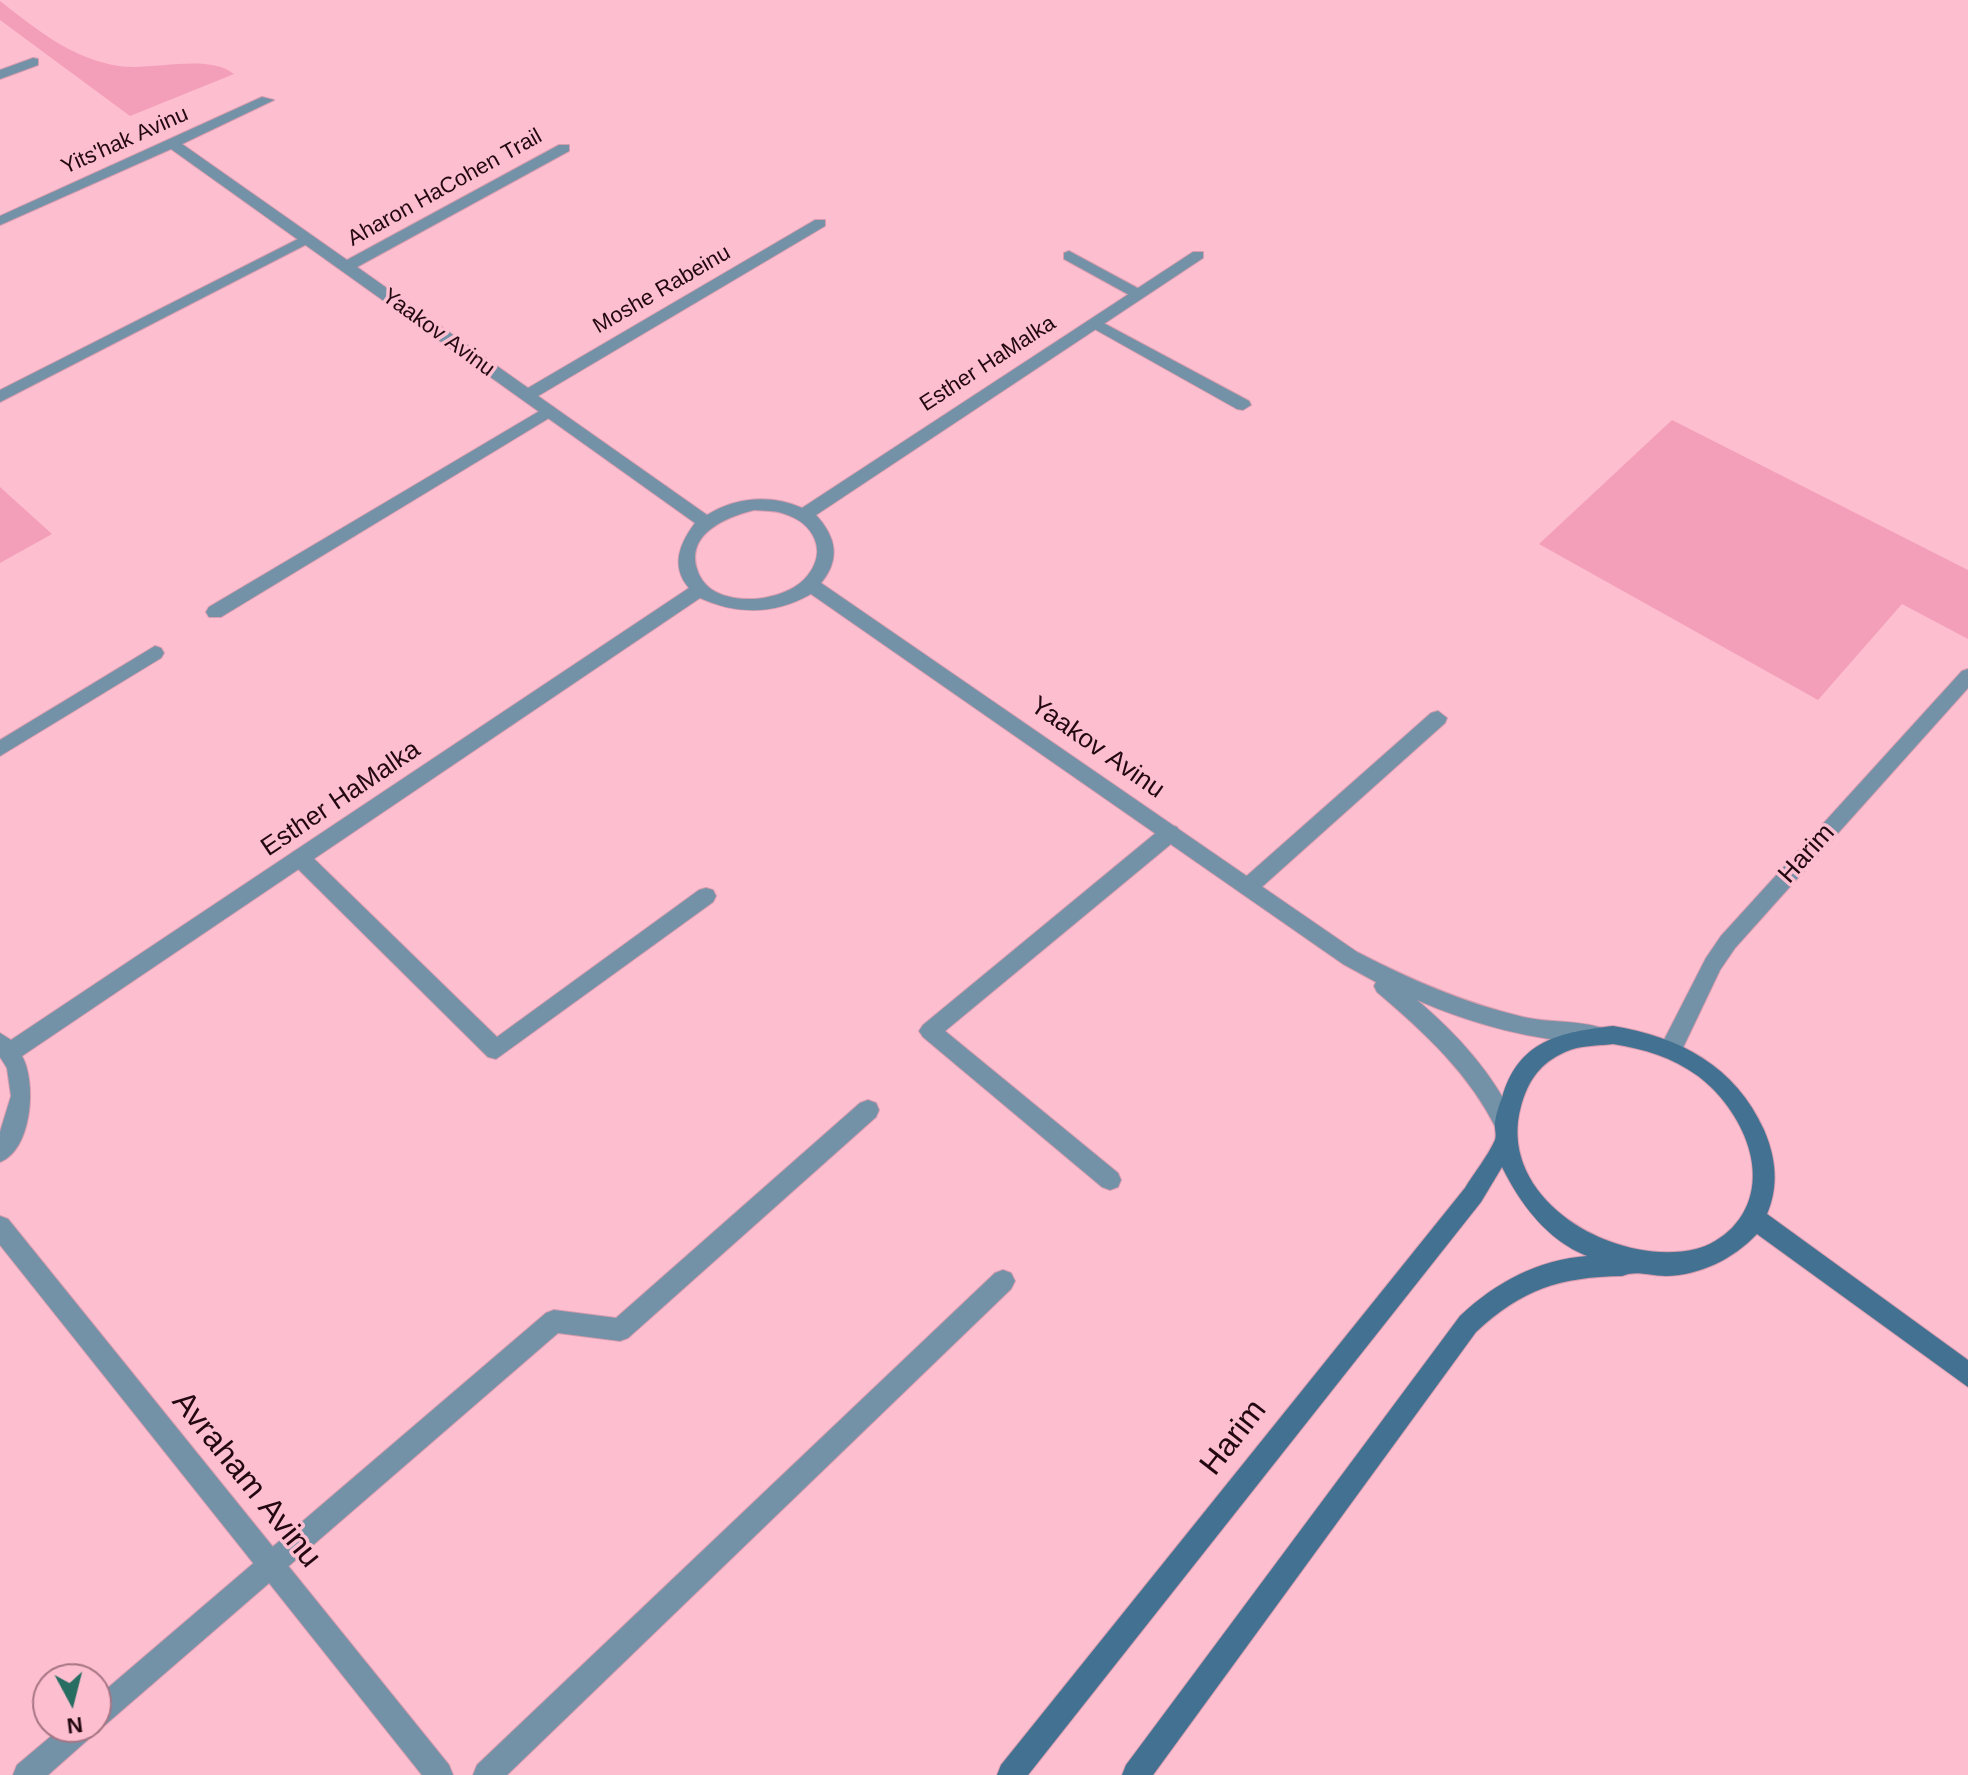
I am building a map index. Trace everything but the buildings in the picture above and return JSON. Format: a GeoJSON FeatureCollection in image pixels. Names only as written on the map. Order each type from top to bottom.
{"type":"FeatureCollection","features":[{"type":"Feature","properties":{"kind":"street"},"geometry":{"type":"LineString","coordinates":[[0,75],[33,62]]}},
{"type":"Feature","properties":{"kind":"street","name":"Yits'hak Avinu"},"geometry":{"type":"LineString","coordinates":[[0,221],[267,100]]}},
{"type":"Feature","properties":{"kind":"street","name":"Yaakov Avinu"},"geometry":{"type":"LineString","coordinates":[[172,143],[705,522]]}},
{"type":"Feature","properties":{"kind":"street","name":"Aharon HaCohen Trail"},"geometry":{"type":"LineString","coordinates":[[346,267],[564,148]]}},
{"type":"Feature","properties":{"kind":"street","name":"Moshe Rabeinu"},"geometry":{"type":"LineString","coordinates":[[526,396],[820,223]]}},
{"type":"Feature","properties":{"kind":"street"},"geometry":{"type":"LineString","coordinates":[[0,397],[306,239]]}},
{"type":"Feature","properties":{"kind":"street","name":"Esther HaMalka"},"geometry":{"type":"LineString","coordinates":[[805,514],[1198,255]]}},
{"type":"Feature","properties":{"kind":"street"},"geometry":{"type":"LineString","coordinates":[[1069,256],[1138,294]]}},
{"type":"Feature","properties":{"kind":"street"},"geometry":{"type":"LineString","coordinates":[[1094,323],[1243,405]]}},
{"type":"Feature","properties":{"kind":"street"},"geometry":{"type":"LineString","coordinates":[[215,612],[548,411]]}},
{"type":"Feature","properties":{"kind":"street"},"geometry":{"type":"LineString","coordinates":[[776,504],[805,514],[819,525],[829,547],[824,571],[811,585],[783,600],[749,605],[716,599],[700,589],[689,575],[685,560],[692,536],[705,522],[731,508],[776,504]]}},
{"type":"Feature","properties":{"kind":"street","name":"Yaakov Avinu"},"geometry":{"type":"LineString","coordinates":[[811,585],[1350,958],[1456,1047],[1485,1084],[1506,1132]]}},
{"type":"Feature","properties":{"kind":"street","name":"Esther HaMalka"},"geometry":{"type":"LineString","coordinates":[[5,1047],[300,858],[700,589]]}},
{"type":"Feature","properties":{"kind":"street"},"geometry":{"type":"LineString","coordinates":[[0,749],[155,653]]}},
{"type":"Feature","properties":{"kind":"street","name":"Harim"},"geometry":{"type":"LineString","coordinates":[[1671,1049],[1713,964],[1728,942],[1968,676]]}},
{"type":"Feature","properties":{"kind":"street"},"geometry":{"type":"LineString","coordinates":[[1248,887],[1438,718]]}},
{"type":"Feature","properties":{"kind":"street"},"geometry":{"type":"LineString","coordinates":[[1110,1180],[930,1031],[1170,833]]}},
{"type":"Feature","properties":{"kind":"street"},"geometry":{"type":"LineString","coordinates":[[300,858],[496,1050],[706,896]]}},
{"type":"Feature","properties":{"kind":"street","name":"Yaakov Avinu"},"geometry":{"type":"LineString","coordinates":[[1350,958],[1398,984],[1473,1013],[1548,1031],[1607,1036]]}},
{"type":"Feature","properties":{"kind":"street"},"geometry":{"type":"LineString","coordinates":[[1136,1775],[1468,1324],[1483,1308],[1516,1285],[1550,1271],[1606,1265],[1657,1266],[1699,1261],[1717,1254],[1745,1232],[1754,1218],[1761,1202],[1765,1168],[1763,1150],[1747,1114],[1721,1082],[1671,1049],[1632,1038],[1607,1036],[1574,1039],[1542,1054],[1530,1064],[1512,1091],[1506,1106],[1506,1132],[1518,1178],[1542,1212],[1575,1239],[1614,1258],[1657,1266]]}},
{"type":"Feature","properties":{"kind":"street"},"geometry":{"type":"LineString","coordinates":[[0,1152],[20,1109],[21,1078],[5,1047]]}},
{"type":"Feature","properties":{"kind":"street"},"geometry":{"type":"LineString","coordinates":[[112,1702],[554,1321],[620,1330],[868,1110]]}},
{"type":"Feature","properties":{"kind":"street","name":"Harim"},"geometry":{"type":"LineString","coordinates":[[1011,1775],[1473,1195],[1506,1132]]}},
{"type":"Feature","properties":{"kind":"street"},"geometry":{"type":"LineString","coordinates":[[1754,1218],[1968,1375]]}},
{"type":"Feature","properties":{"kind":"street","name":"Avraham Avinu"},"geometry":{"type":"LineString","coordinates":[[0,1227],[439,1775]]}},
{"type":"Feature","properties":{"kind":"street"},"geometry":{"type":"LineString","coordinates":[[487,1775],[1003,1281]]}},
{"type":"Feature","properties":{"kind":"street"},"geometry":{"type":"LineString","coordinates":[[27,1775],[64,1743]]}},
{"type":"Feature","properties":{"kind":"shaded area"},"geometry":{"type":"Polygon","coordinates":[[[0,1],[70,50],[102,62],[132,67],[210,65],[234,74],[130,116],[0,20],[0,1]]]}},
{"type":"Feature","properties":{"kind":"shaded area"},"geometry":{"type":"Polygon","coordinates":[[[1672,420],[1968,570],[1968,639],[1902,604],[1818,700],[1539,544],[1672,420]]]}},
{"type":"Feature","properties":{"kind":"shaded area"},"geometry":{"type":"Polygon","coordinates":[[[0,487],[52,534],[0,563],[0,487]]]}}]}
